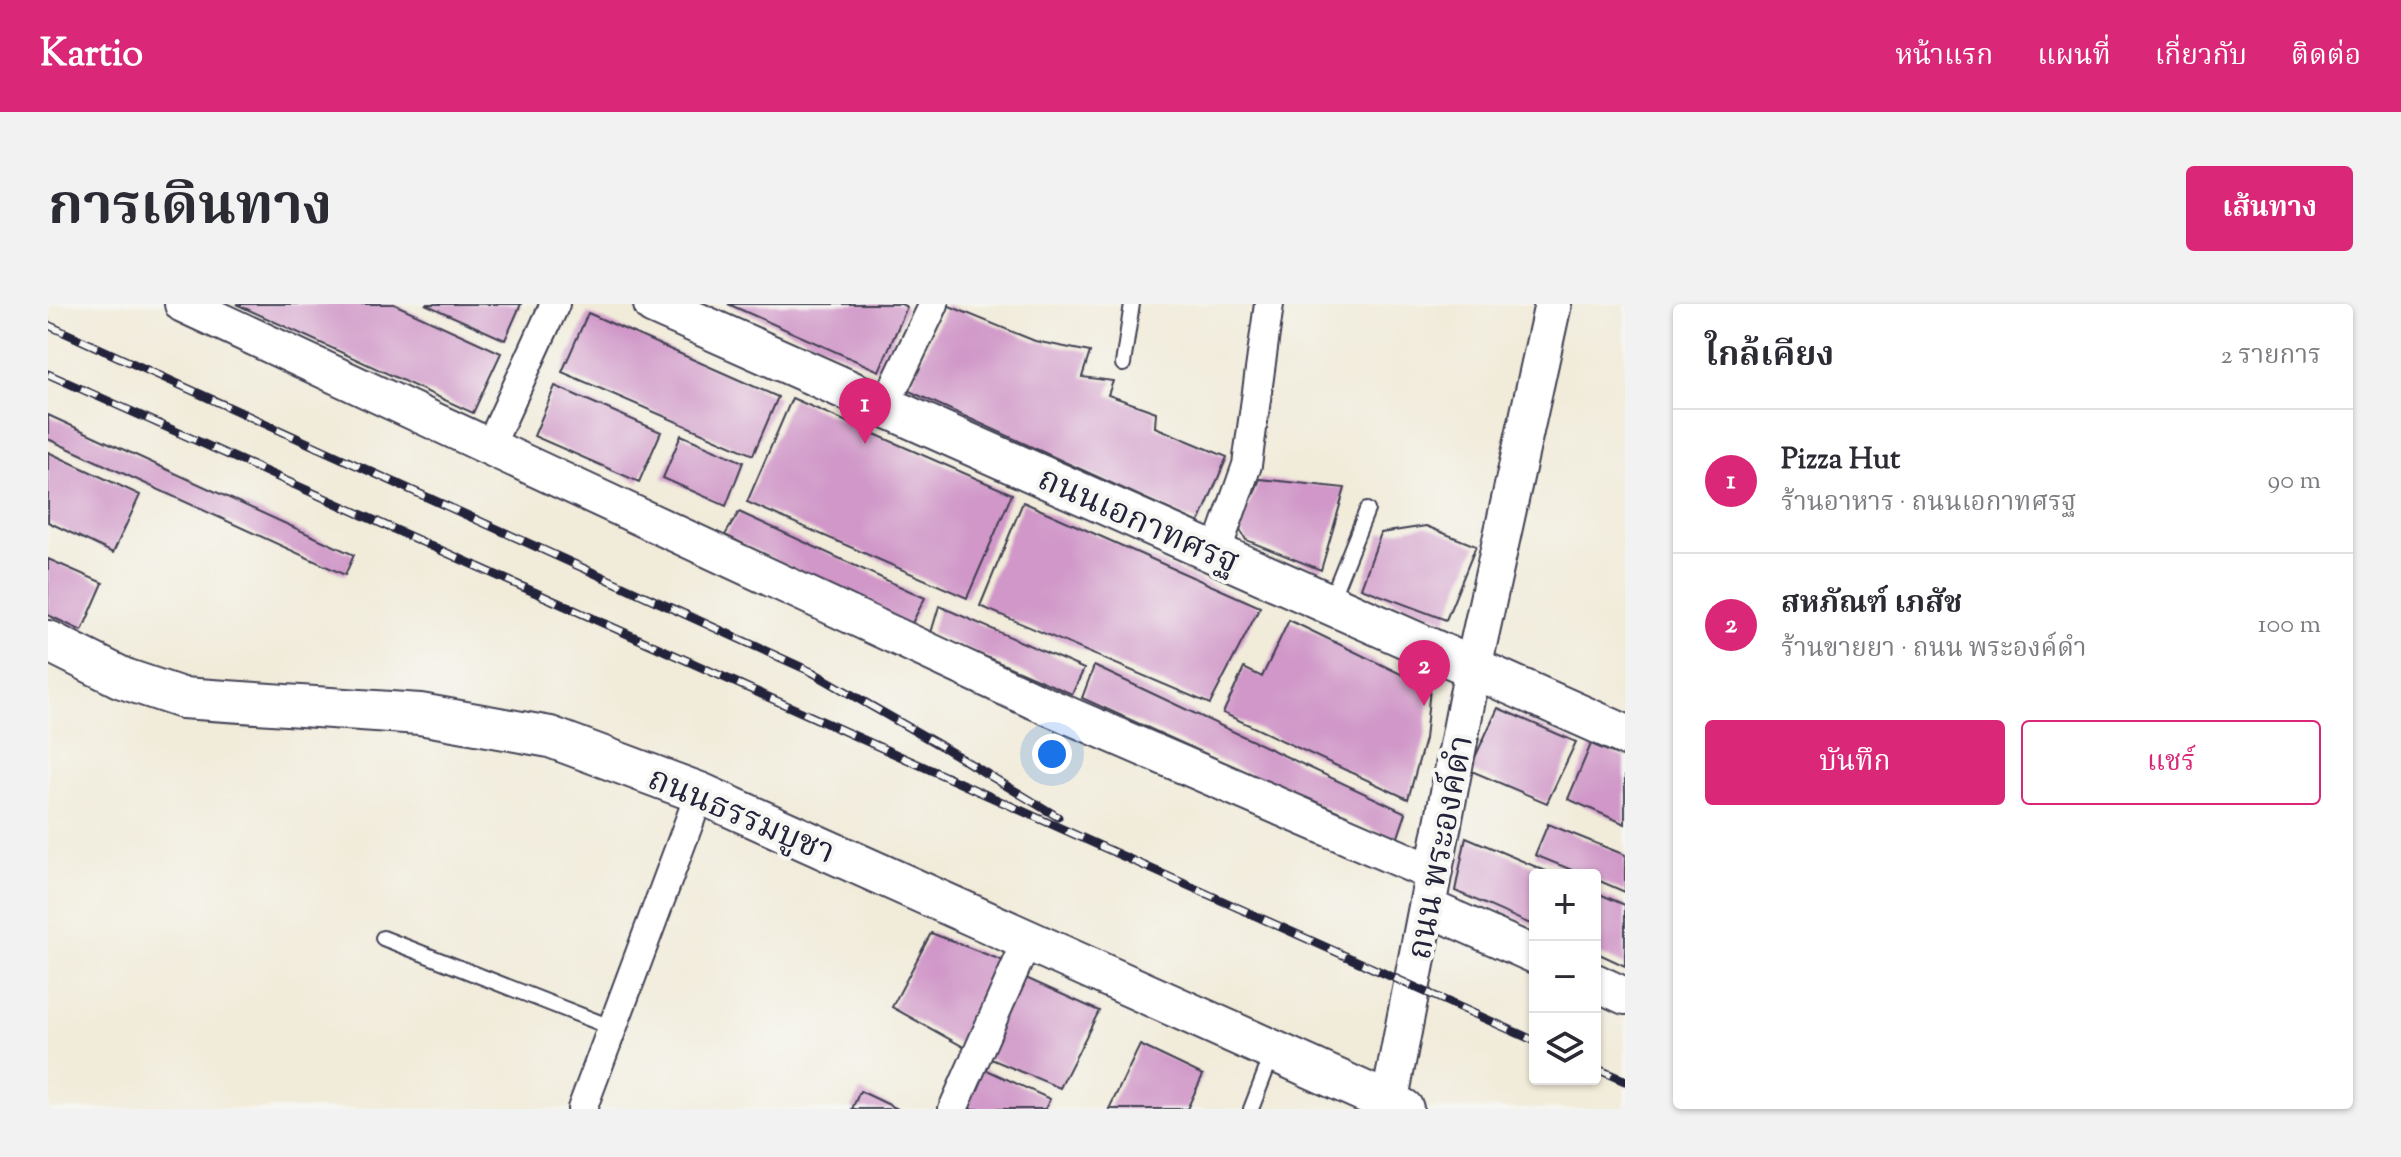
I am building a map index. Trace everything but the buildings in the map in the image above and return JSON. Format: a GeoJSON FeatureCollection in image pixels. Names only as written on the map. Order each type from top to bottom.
{"type":"FeatureCollection","features":[{"type":"Feature","properties":{"kind":"main road","name":"ถนนเอกาทศรฐ"},"geometry":{"type":"LineString","coordinates":[[654,304],[702,314],[885,406],[1625,735]]}},
{"type":"Feature","properties":{"kind":"main road","name":"ถนนธรรมบูชา"},"geometry":{"type":"LineString","coordinates":[[48,641],[122,678],[182,698],[420,714],[550,737],[700,793],[1394,1107]]}},
{"type":"Feature","properties":{"kind":"street"},"geometry":{"type":"LineString","coordinates":[[183,304],[1033,700],[1430,890],[1529,951]]}},
{"type":"Feature","properties":{"kind":"street"},"geometry":{"type":"LineString","coordinates":[[489,448],[555,304]]}},
{"type":"Feature","properties":{"kind":"street"},"geometry":{"type":"LineString","coordinates":[[885,406],[934,304]]}},
{"type":"Feature","properties":{"kind":"street"},"geometry":{"type":"LineString","coordinates":[[1216,553],[1247,465],[1269,304]]}},
{"type":"Feature","properties":{"kind":"street","name":"ถนน พระองค์ดำ"},"geometry":{"type":"LineString","coordinates":[[1394,1107],[1430,890],[1473,668],[1553,304]]}},
{"type":"Feature","properties":{"kind":"street"},"geometry":{"type":"LineString","coordinates":[[582,1109],[700,793]]}},
{"type":"Feature","properties":{"kind":"street"},"geometry":{"type":"LineString","coordinates":[[953,1109],[1028,939]]}},
{"type":"Feature","properties":{"kind":"street"},"geometry":{"type":"LineString","coordinates":[[1601,985],[1625,996]]}},
{"type":"Feature","properties":{"kind":"lane"},"geometry":{"type":"LineString","coordinates":[[1123,364],[1132,304]]}},
{"type":"Feature","properties":{"kind":"lane"},"geometry":{"type":"LineString","coordinates":[[1330,604],[1367,510]]}},
{"type":"Feature","properties":{"kind":"lane"},"geometry":{"type":"LineString","coordinates":[[383,938],[613,1028]]}},
{"type":"Feature","properties":{"kind":"lane"},"geometry":{"type":"LineString","coordinates":[[1251,1109],[1274,1051]]}},
{"type":"Feature","properties":{"kind":"railway"},"geometry":{"type":"LineString","coordinates":[[48,325],[812,672],[1058,817]]}},
{"type":"Feature","properties":{"kind":"railway"},"geometry":{"type":"LineString","coordinates":[[48,374],[1529,1038]]}},
{"type":"Feature","properties":{"kind":"railway"},"geometry":{"type":"LineString","coordinates":[[1601,1071],[1625,1081]]}},
{"type":"Feature","properties":{"kind":"place","name":"Pizza Hut"},"geometry":{"type":"Point","coordinates":[865,444]}},
{"type":"Feature","properties":{"kind":"place","name":"สหภัณฑ์ เภสัช"},"geometry":{"type":"Point","coordinates":[1424,706]}}]}
